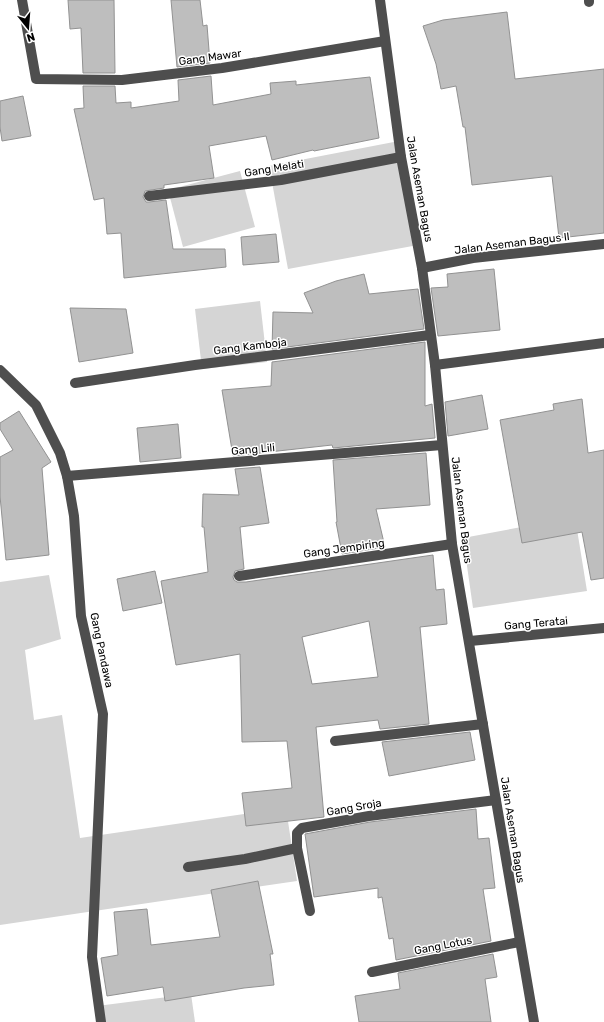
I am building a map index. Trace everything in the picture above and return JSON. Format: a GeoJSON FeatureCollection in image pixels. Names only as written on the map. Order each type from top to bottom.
{"type":"FeatureCollection","features":[{"type":"Feature","properties":{"kind":"street","name":"Gang Mawar"},"geometry":{"type":"LineString","coordinates":[[22,0],[36,79],[130,79],[222,68],[386,41]]}},
{"type":"Feature","properties":{"kind":"street","name":"Jalan Aseman Bagus"},"geometry":{"type":"LineString","coordinates":[[380,0],[401,157],[422,268],[435,365],[452,544],[470,641],[519,942],[534,1022]]}},
{"type":"Feature","properties":{"kind":"street","name":"Gang Melati"},"geometry":{"type":"LineString","coordinates":[[149,196],[282,180],[401,157]]}},
{"type":"Feature","properties":{"kind":"street","name":"Jalan Aseman Bagus II"},"geometry":{"type":"LineString","coordinates":[[422,268],[473,258],[604,244]]}},
{"type":"Feature","properties":{"kind":"street","name":"Gang Kamboja"},"geometry":{"type":"LineString","coordinates":[[75,383],[195,365],[430,335]]}},
{"type":"Feature","properties":{"kind":"street"},"geometry":{"type":"LineString","coordinates":[[435,365],[604,343]]}},
{"type":"Feature","properties":{"kind":"street","name":"Gang Pandawa"},"geometry":{"type":"LineString","coordinates":[[0,370],[36,405],[60,453],[74,516],[81,616],[103,714],[92,957],[101,1022]]}},
{"type":"Feature","properties":{"kind":"street","name":"Gang Lili"},"geometry":{"type":"LineString","coordinates":[[66,476],[442,446]]}},
{"type":"Feature","properties":{"kind":"street","name":"Gang Jempiring"},"geometry":{"type":"LineString","coordinates":[[239,576],[452,544]]}},
{"type":"Feature","properties":{"kind":"street","name":"Gang Teratai"},"geometry":{"type":"LineString","coordinates":[[470,641],[604,628]]}},
{"type":"Feature","properties":{"kind":"street"},"geometry":{"type":"LineString","coordinates":[[335,742],[483,724]]}},
{"type":"Feature","properties":{"kind":"street","name":"Gang Sroja"},"geometry":{"type":"LineString","coordinates":[[310,910],[297,848],[298,833],[302,828],[369,816],[496,800]]}},
{"type":"Feature","properties":{"kind":"street"},"geometry":{"type":"LineString","coordinates":[[188,867],[245,859],[297,848]]}},
{"type":"Feature","properties":{"kind":"street","name":"Gang Lotus"},"geometry":{"type":"LineString","coordinates":[[372,972],[519,942]]}},
{"type":"Feature","properties":{"kind":"shaded area"},"geometry":{"type":"Polygon","coordinates":[[[399,141],[418,245],[288,269],[269,166],[399,141]]]}},
{"type":"Feature","properties":{"kind":"shaded area"},"geometry":{"type":"Polygon","coordinates":[[[240,171],[255,227],[183,247],[168,190],[240,171]]]}},
{"type":"Feature","properties":{"kind":"shaded area"},"geometry":{"type":"Polygon","coordinates":[[[260,301],[267,362],[202,369],[195,309],[260,301]]]}},
{"type":"Feature","properties":{"kind":"shaded area"},"geometry":{"type":"Polygon","coordinates":[[[575,517],[587,591],[473,608],[463,538],[575,517]]]}},
{"type":"Feature","properties":{"kind":"shaded area"},"geometry":{"type":"Polygon","coordinates":[[[49,575],[61,639],[25,650],[34,720],[62,715],[80,838],[286,808],[297,881],[0,925],[0,582],[49,575]]]}},
{"type":"Feature","properties":{"kind":"shaded area"},"geometry":{"type":"Polygon","coordinates":[[[191,994],[195,1022],[99,1022],[97,1006],[191,994]]]}},
{"type":"Feature","properties":{"kind":"building"},"geometry":{"type":"Polygon","coordinates":[[[68,0],[114,0],[115,73],[83,73],[81,28],[70,29],[68,0]]]}},
{"type":"Feature","properties":{"kind":"building"},"geometry":{"type":"Polygon","coordinates":[[[171,0],[200,0],[203,26],[207,25],[210,63],[177,67],[171,0]]]}},
{"type":"Feature","properties":{"kind":"building"},"geometry":{"type":"Polygon","coordinates":[[[507,12],[515,79],[604,69],[604,233],[559,238],[552,176],[472,185],[465,127],[463,127],[456,86],[441,89],[436,64],[423,26],[443,20],[507,12]]]}},
{"type":"Feature","properties":{"kind":"building"},"geometry":{"type":"Polygon","coordinates":[[[211,76],[213,105],[271,94],[270,83],[296,81],[296,85],[370,77],[379,138],[313,150],[272,160],[266,136],[209,146],[214,178],[164,185],[164,188],[145,191],[143,197],[146,202],[166,200],[173,249],[225,249],[226,267],[124,278],[121,233],[107,234],[104,198],[94,200],[74,109],[84,108],[83,86],[115,86],[116,103],[131,102],[131,108],[179,101],[178,80],[211,76]]]}},
{"type":"Feature","properties":{"kind":"building"},"geometry":{"type":"Polygon","coordinates":[[[23,96],[31,136],[2,141],[0,127],[0,101],[23,96]]]}},
{"type":"Feature","properties":{"kind":"building"},"geometry":{"type":"Polygon","coordinates":[[[276,234],[279,262],[243,265],[241,237],[276,234]]]}},
{"type":"Feature","properties":{"kind":"building"},"geometry":{"type":"Polygon","coordinates":[[[494,269],[500,330],[438,336],[431,288],[448,287],[447,274],[494,269]]]}},
{"type":"Feature","properties":{"kind":"building"},"geometry":{"type":"Polygon","coordinates":[[[364,274],[369,294],[418,289],[424,329],[272,349],[273,312],[313,313],[304,293],[336,281],[364,274]]]}},
{"type":"Feature","properties":{"kind":"building"},"geometry":{"type":"Polygon","coordinates":[[[70,308],[126,309],[133,353],[79,362],[70,308]]]}},
{"type":"Feature","properties":{"kind":"building"},"geometry":{"type":"Polygon","coordinates":[[[425,342],[425,406],[432,404],[435,438],[333,448],[332,445],[233,456],[222,390],[271,386],[272,362],[425,342]]]}},
{"type":"Feature","properties":{"kind":"building"},"geometry":{"type":"Polygon","coordinates":[[[482,395],[488,429],[448,436],[445,402],[482,395]]]}},
{"type":"Feature","properties":{"kind":"building"},"geometry":{"type":"Polygon","coordinates":[[[582,399],[588,453],[604,450],[604,578],[591,580],[582,532],[522,543],[500,420],[554,410],[553,404],[582,399]]]}},
{"type":"Feature","properties":{"kind":"building"},"geometry":{"type":"Polygon","coordinates":[[[19,411],[51,462],[42,468],[49,555],[6,560],[0,496],[0,457],[13,450],[0,429],[0,423],[19,411]]]}},
{"type":"Feature","properties":{"kind":"building"},"geometry":{"type":"Polygon","coordinates":[[[178,424],[181,458],[140,462],[137,428],[178,424]]]}},
{"type":"Feature","properties":{"kind":"building"},"geometry":{"type":"Polygon","coordinates":[[[426,453],[430,505],[376,509],[385,547],[342,554],[336,522],[333,460],[426,453]]]}},
{"type":"Feature","properties":{"kind":"building"},"geometry":{"type":"Polygon","coordinates":[[[260,467],[269,523],[240,527],[244,569],[235,571],[233,577],[237,582],[246,582],[433,555],[436,590],[444,589],[447,624],[420,627],[429,724],[380,729],[378,720],[316,727],[324,817],[246,826],[242,793],[292,788],[287,741],[242,742],[240,654],[176,665],[161,581],[208,572],[204,527],[202,527],[203,494],[239,495],[235,469],[260,467]],[[369,621],[302,637],[312,684],[378,677],[369,621]]]}},
{"type":"Feature","properties":{"kind":"building"},"geometry":{"type":"Polygon","coordinates":[[[155,571],[162,603],[123,611],[117,579],[155,571]]]}},
{"type":"Feature","properties":{"kind":"building"},"geometry":{"type":"Polygon","coordinates":[[[470,732],[475,760],[389,776],[382,742],[470,732]]]}},
{"type":"Feature","properties":{"kind":"building"},"geometry":{"type":"Polygon","coordinates":[[[476,809],[478,839],[489,838],[495,888],[483,889],[491,941],[396,960],[393,938],[389,939],[382,897],[378,898],[378,888],[314,897],[305,834],[370,822],[476,809]]]}},
{"type":"Feature","properties":{"kind":"building"},"geometry":{"type":"Polygon","coordinates":[[[258,881],[273,954],[270,954],[274,985],[244,988],[165,1001],[163,987],[107,996],[101,958],[118,955],[114,912],[147,909],[151,945],[220,937],[211,890],[258,881]]]}},
{"type":"Feature","properties":{"kind":"building"},"geometry":{"type":"Polygon","coordinates":[[[493,954],[497,977],[485,979],[491,1022],[359,1022],[355,996],[400,989],[398,973],[493,954]]]}}]}
